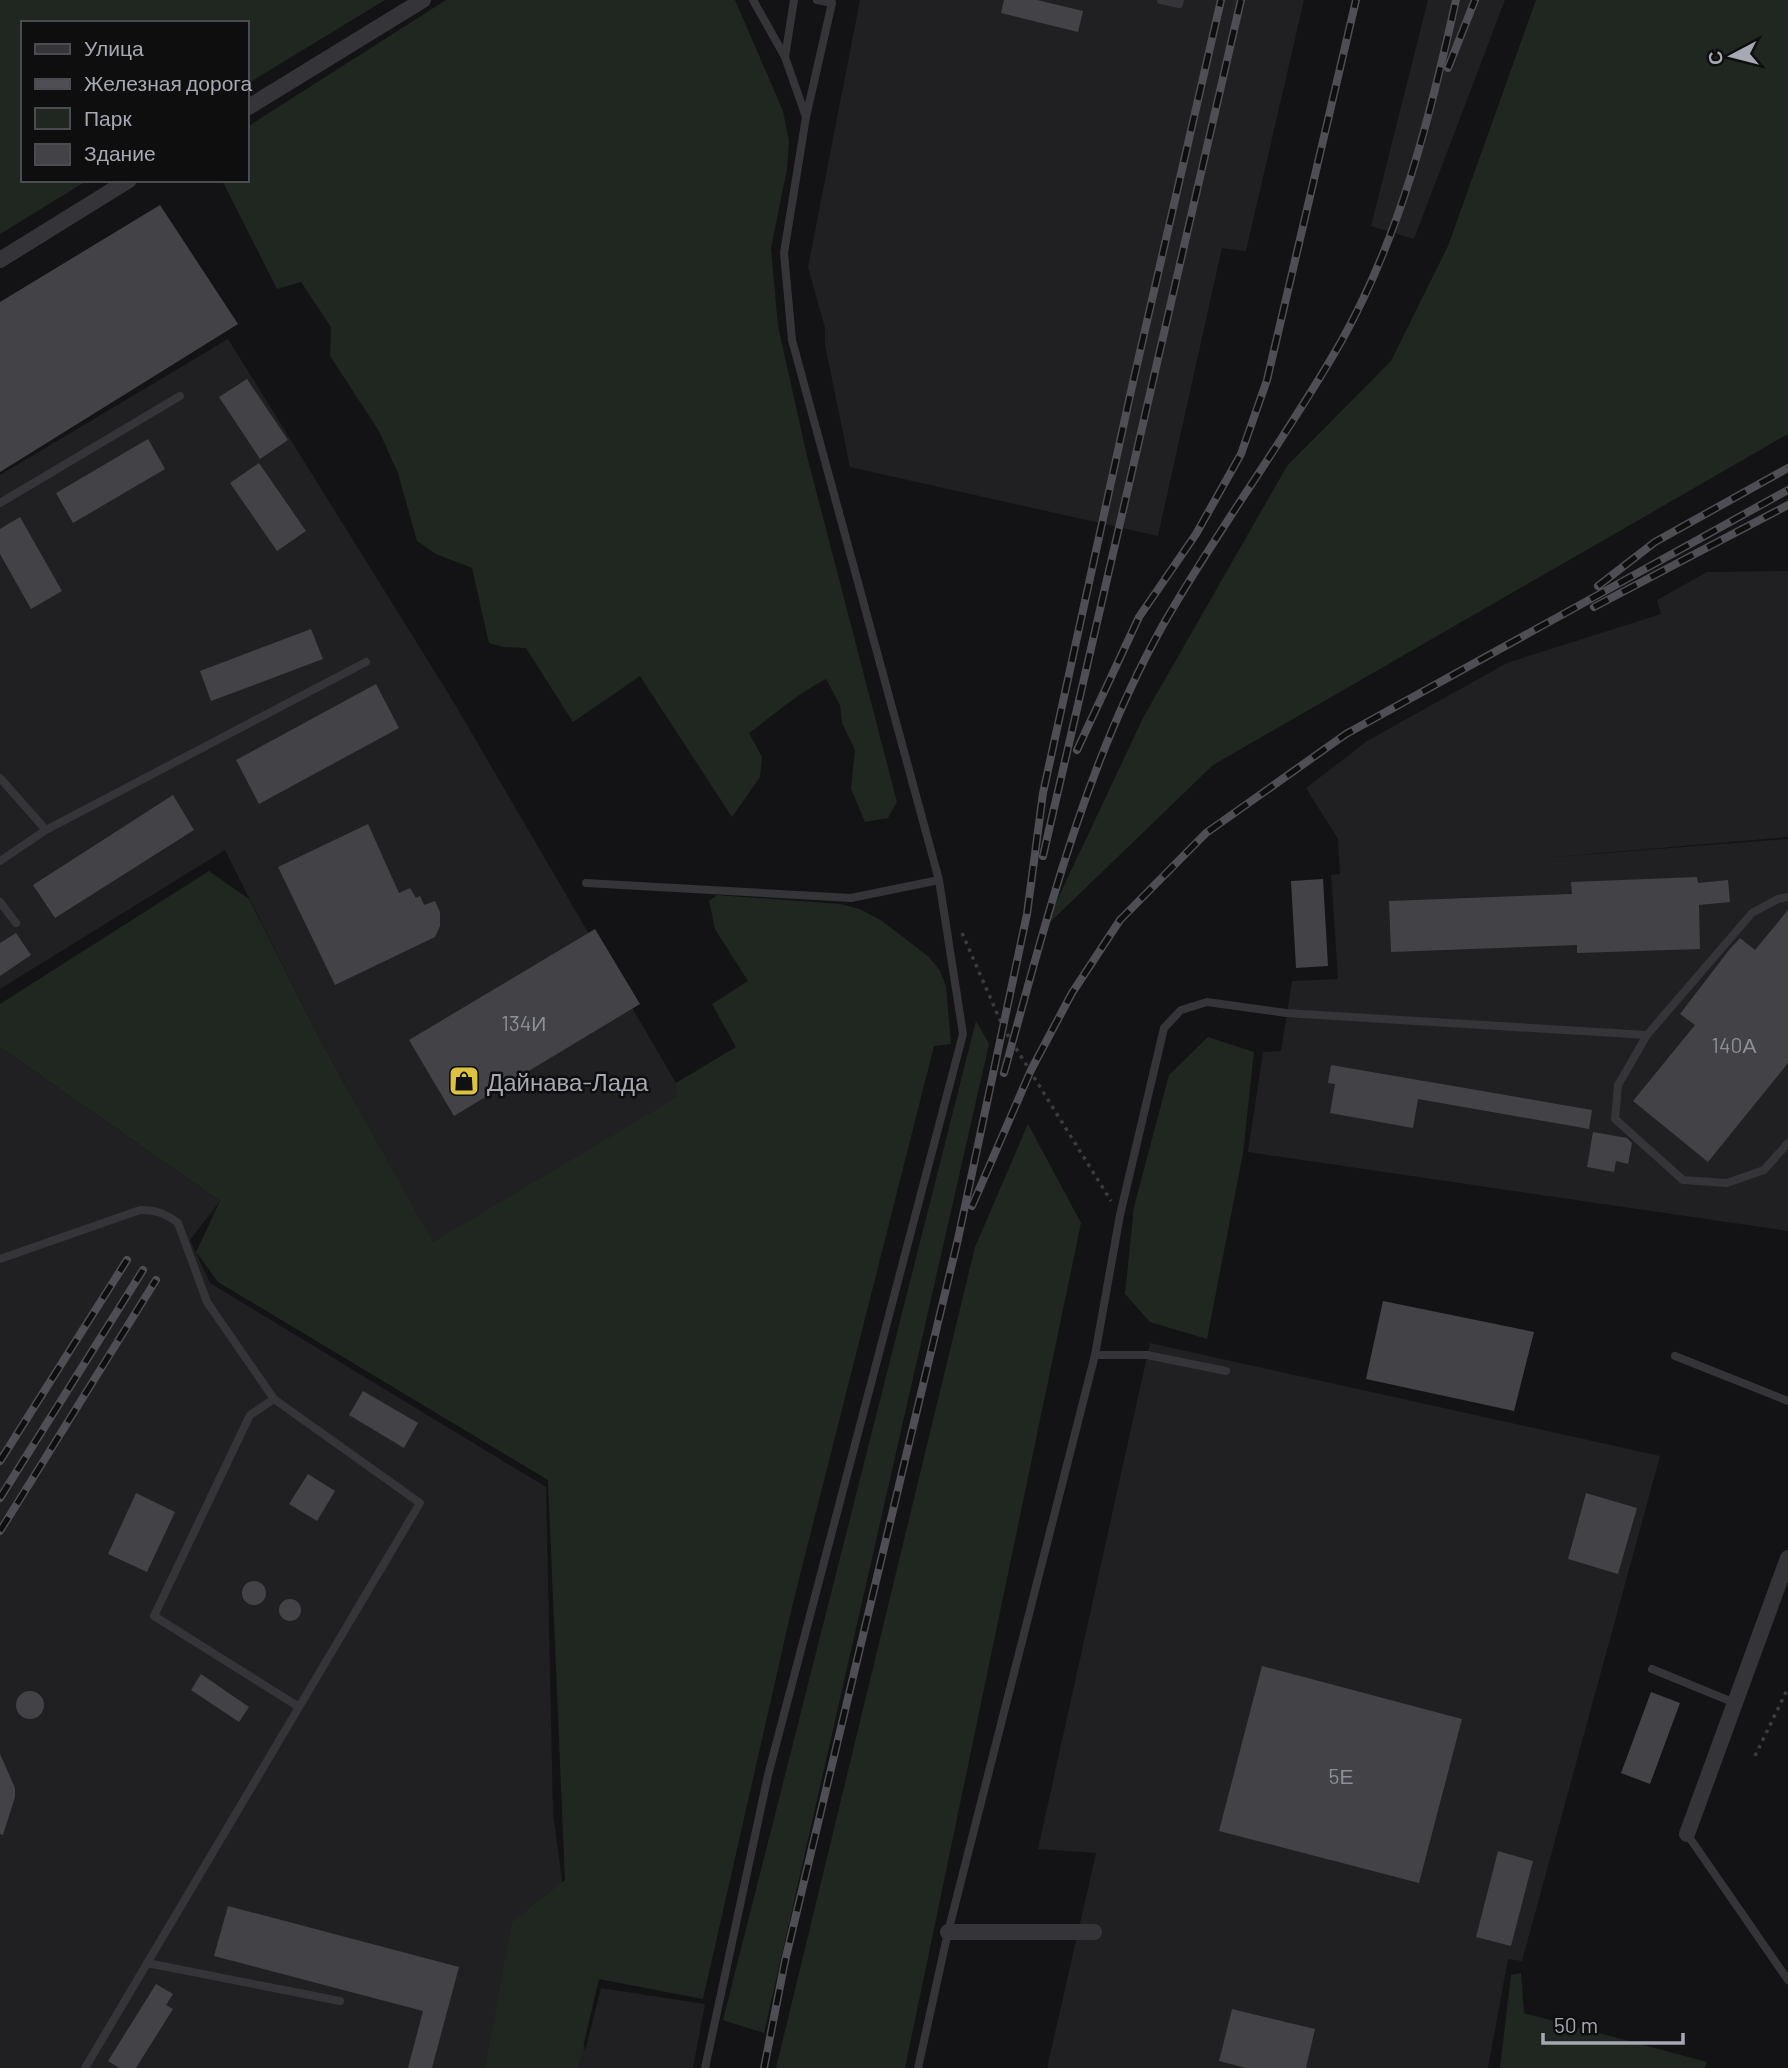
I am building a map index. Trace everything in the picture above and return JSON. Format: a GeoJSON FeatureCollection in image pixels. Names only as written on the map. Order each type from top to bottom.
{"type":"FeatureCollection","features":[{"type":"Feature","properties":{"kind":"street"},"geometry":{"type":"LineString","coordinates":[[248,107],[424,0]]}},
{"type":"Feature","properties":{"kind":"street"},"geometry":{"type":"LineString","coordinates":[[0,260],[126,182]]}},
{"type":"Feature","properties":{"kind":"street"},"geometry":{"type":"LineString","coordinates":[[1687,1834],[1784,1579],[1788,1558]]}},
{"type":"Feature","properties":{"kind":"street"},"geometry":{"type":"LineString","coordinates":[[948,1933],[1094,1932]]}},
{"type":"Feature","properties":{"kind":"lane"},"geometry":{"type":"LineString","coordinates":[[753,0],[785,57],[806,117]]}},
{"type":"Feature","properties":{"kind":"lane"},"geometry":{"type":"LineString","coordinates":[[785,57],[794,0]]}},
{"type":"Feature","properties":{"kind":"lane"},"geometry":{"type":"LineString","coordinates":[[705,2068],[768,1775],[963,1034],[939,880],[792,340],[784,253],[806,117],[832,3],[817,0]]}},
{"type":"Feature","properties":{"kind":"lane"},"geometry":{"type":"LineString","coordinates":[[1161,0],[1179,4],[1180,0]]}},
{"type":"Feature","properties":{"kind":"lane"},"geometry":{"type":"LineString","coordinates":[[0,503],[180,396]]}},
{"type":"Feature","properties":{"kind":"lane"},"geometry":{"type":"LineString","coordinates":[[0,861],[46,830],[366,662]]}},
{"type":"Feature","properties":{"kind":"lane"},"geometry":{"type":"LineString","coordinates":[[0,778],[46,830]]}},
{"type":"Feature","properties":{"kind":"lane"},"geometry":{"type":"LineString","coordinates":[[586,883],[851,898],[939,880]]}},
{"type":"Feature","properties":{"kind":"lane"},"geometry":{"type":"LineString","coordinates":[[1788,897],[1778,899],[1752,913],[1647,1035],[1618,1085],[1615,1119],[1683,1180],[1727,1183],[1764,1170],[1788,1143]]}},
{"type":"Feature","properties":{"kind":"lane"},"geometry":{"type":"LineString","coordinates":[[0,902],[16,923]]}},
{"type":"Feature","properties":{"kind":"lane"},"geometry":{"type":"LineString","coordinates":[[918,2068],[948,1933],[1095,1355],[1120,1215],[1164,1028],[1181,1010],[1208,1002],[1286,1013],[1647,1035]]}},
{"type":"Feature","properties":{"kind":"lane"},"geometry":{"type":"LineString","coordinates":[[0,1259],[140,1210],[150,1210],[170,1217],[178,1223],[207,1302],[274,1399],[420,1503],[85,2068]]}},
{"type":"Feature","properties":{"kind":"lane"},"geometry":{"type":"LineString","coordinates":[[1095,1355],[1147,1354],[1226,1371]]}},
{"type":"Feature","properties":{"kind":"lane"},"geometry":{"type":"LineString","coordinates":[[1675,1356],[1788,1401]]}},
{"type":"Feature","properties":{"kind":"lane"},"geometry":{"type":"LineString","coordinates":[[274,1399],[250,1415],[154,1616],[299,1707]]}},
{"type":"Feature","properties":{"kind":"lane"},"geometry":{"type":"LineString","coordinates":[[1652,1669],[1735,1703]]}},
{"type":"Feature","properties":{"kind":"lane"},"geometry":{"type":"LineString","coordinates":[[1687,1834],[1788,1980]]}},
{"type":"Feature","properties":{"kind":"lane"},"geometry":{"type":"LineString","coordinates":[[148,1963],[340,2001]]}},
{"type":"Feature","properties":{"kind":"path"},"geometry":{"type":"LineString","coordinates":[[961,930],[1004,1029],[1120,1215]]}},
{"type":"Feature","properties":{"kind":"path"},"geometry":{"type":"LineString","coordinates":[[1755,1756],[1788,1688]]}},
{"type":"Feature","properties":{"kind":"shaded area"},"geometry":{"type":"Polygon","coordinates":[[[860,0],[1304,0],[1246,251],[1222,248],[1158,536],[850,467],[825,345],[825,328],[808,267],[860,0]]]}},
{"type":"Feature","properties":{"kind":"shaded area"},"geometry":{"type":"Polygon","coordinates":[[[1428,0],[1505,0],[1414,239],[1371,226],[1428,0]]]}},
{"type":"Feature","properties":{"kind":"shaded area"},"geometry":{"type":"Polygon","coordinates":[[[228,339],[453,701],[676,1083],[678,1097],[433,1243],[325,1049],[225,850],[0,989],[0,475],[228,339]]]}},
{"type":"Feature","properties":{"kind":"shaded area"},"geometry":{"type":"Polygon","coordinates":[[[1788,571],[1788,837],[1554,857],[1788,839],[1788,1231],[1248,1152],[1263,1052],[1281,1051],[1292,981],[1338,979],[1331,875],[1340,874],[1338,839],[1306,788],[1367,741],[1507,663],[1661,614],[1657,600],[1707,572],[1788,571]]]}},
{"type":"Feature","properties":{"kind":"shaded area"},"geometry":{"type":"Polygon","coordinates":[[[0,1047],[220,1201],[190,1240],[210,1283],[546,1487],[553,1813],[585,2051],[601,1988],[705,2004],[693,2068],[0,2068],[0,1047]]]}},
{"type":"Feature","properties":{"kind":"shaded area"},"geometry":{"type":"Polygon","coordinates":[[[1150,1343],[1660,1456],[1522,1961],[1508,1959],[1488,2068],[1047,2068],[1096,1853],[1038,1849],[1150,1343]]]}},
{"type":"Feature","properties":{"kind":"green space"},"geometry":{"type":"Polygon","coordinates":[[[0,0],[385,0],[248,83],[248,21],[21,21],[21,182],[85,182],[0,234],[0,0]]]}},
{"type":"Feature","properties":{"kind":"green space"},"geometry":{"type":"Polygon","coordinates":[[[446,0],[735,0],[783,111],[789,141],[787,169],[771,248],[778,326],[807,456],[897,802],[888,818],[865,822],[851,789],[855,750],[842,723],[840,705],[826,679],[749,733],[762,757],[760,777],[732,817],[640,676],[573,722],[526,648],[489,643],[472,568],[436,554],[417,541],[398,473],[379,431],[330,356],[331,327],[301,282],[277,289],[223,182],[248,182],[248,126],[446,0]]]}},
{"type":"Feature","properties":{"kind":"green space"},"geometry":{"type":"Polygon","coordinates":[[[1536,0],[1788,0],[1788,434],[1213,765],[1044,928],[1144,716],[1287,466],[1391,361],[1448,246],[1536,0]]]}},
{"type":"Feature","properties":{"kind":"green space"},"geometry":{"type":"Polygon","coordinates":[[[209,871],[249,899],[325,1049],[433,1242],[677,1097],[676,1083],[736,1047],[712,1004],[748,981],[715,929],[709,901],[717,895],[841,904],[862,910],[882,921],[929,957],[940,971],[946,986],[951,1044],[934,1046],[792,1607],[703,1999],[599,1979],[578,2068],[485,2068],[512,1922],[565,1880],[548,1480],[218,1282],[196,1252],[220,1201],[0,1047],[0,1004],[209,871]]]}},
{"type":"Feature","properties":{"kind":"green space"},"geometry":{"type":"Polygon","coordinates":[[[976,1021],[989,1044],[764,2033],[723,2020],[976,1021]]]}},
{"type":"Feature","properties":{"kind":"green space"},"geometry":{"type":"Polygon","coordinates":[[[1208,1037],[1254,1052],[1243,1153],[1207,1339],[1150,1322],[1125,1294],[1134,1207],[1169,1075],[1208,1037]]]}},
{"type":"Feature","properties":{"kind":"green space"},"geometry":{"type":"Polygon","coordinates":[[[1028,1124],[1081,1223],[905,2068],[776,2068],[975,1247],[1028,1124]]]}},
{"type":"Feature","properties":{"kind":"green space"},"geometry":{"type":"Polygon","coordinates":[[[1521,1973],[1524,2013],[1707,2062],[1705,2068],[1500,2068],[1511,1975],[1521,1973]]]}},
{"type":"Feature","properties":{"kind":"building"},"geometry":{"type":"Polygon","coordinates":[[[1004,0],[1037,0],[1083,11],[1078,32],[1001,13],[1004,0]]]}},
{"type":"Feature","properties":{"kind":"building"},"geometry":{"type":"Polygon","coordinates":[[[160,205],[238,324],[0,472],[0,302],[160,205]]]}},
{"type":"Feature","properties":{"kind":"building"},"geometry":{"type":"Polygon","coordinates":[[[247,379],[288,440],[260,459],[219,397],[247,379]]]}},
{"type":"Feature","properties":{"kind":"building"},"geometry":{"type":"Polygon","coordinates":[[[148,439],[165,469],[73,523],[56,493],[148,439]]]}},
{"type":"Feature","properties":{"kind":"building"},"geometry":{"type":"Polygon","coordinates":[[[259,463],[306,531],[277,551],[230,483],[259,463]]]}},
{"type":"Feature","properties":{"kind":"building"},"geometry":{"type":"Polygon","coordinates":[[[20,517],[62,591],[31,609],[0,554],[0,529],[20,517]]]}},
{"type":"Feature","properties":{"kind":"building"},"geometry":{"type":"Polygon","coordinates":[[[311,629],[323,659],[211,701],[200,671],[311,629]]]}},
{"type":"Feature","properties":{"kind":"building"},"geometry":{"type":"Polygon","coordinates":[[[376,684],[399,728],[259,804],[236,760],[376,684]]]}},
{"type":"Feature","properties":{"kind":"building"},"geometry":{"type":"Polygon","coordinates":[[[173,795],[194,830],[55,918],[33,885],[173,795]]]}},
{"type":"Feature","properties":{"kind":"building"},"geometry":{"type":"Polygon","coordinates":[[[368,824],[399,893],[410,888],[416,898],[420,896],[424,905],[435,901],[440,912],[440,926],[435,937],[335,985],[278,867],[368,824]]]}},
{"type":"Feature","properties":{"kind":"building"},"geometry":{"type":"Polygon","coordinates":[[[1697,877],[1698,883],[1728,880],[1730,902],[1699,905],[1700,949],[1577,953],[1577,945],[1391,952],[1389,901],[1572,894],[1571,882],[1697,877]]]}},
{"type":"Feature","properties":{"kind":"building"},"geometry":{"type":"Polygon","coordinates":[[[1323,879],[1328,966],[1296,968],[1291,881],[1323,879]]]}},
{"type":"Feature","properties":{"kind":"building"},"geometry":{"type":"Polygon","coordinates":[[[1788,910],[1788,1063],[1708,1162],[1633,1101],[1695,1025],[1680,1014],[1729,950],[1740,938],[1755,950],[1788,910]]]}},
{"type":"Feature","properties":{"kind":"building"},"geometry":{"type":"Polygon","coordinates":[[[595,929],[640,1004],[454,1116],[409,1040],[595,929]]]}},
{"type":"Feature","properties":{"kind":"building"},"geometry":{"type":"Polygon","coordinates":[[[16,933],[31,955],[0,976],[0,943],[16,933]]]}},
{"type":"Feature","properties":{"kind":"building"},"geometry":{"type":"Polygon","coordinates":[[[1331,1065],[1592,1110],[1589,1129],[1418,1099],[1413,1128],[1330,1113],[1335,1084],[1328,1083],[1331,1065]]]}},
{"type":"Feature","properties":{"kind":"building"},"geometry":{"type":"Polygon","coordinates":[[[1593,1132],[1627,1138],[1632,1143],[1628,1164],[1616,1161],[1614,1172],[1587,1167],[1593,1132]]]}},
{"type":"Feature","properties":{"kind":"building"},"geometry":{"type":"Polygon","coordinates":[[[1383,1301],[1534,1332],[1514,1411],[1366,1379],[1383,1301]]]}},
{"type":"Feature","properties":{"kind":"building"},"geometry":{"type":"Polygon","coordinates":[[[363,1391],[418,1423],[404,1448],[349,1415],[363,1391]]]}},
{"type":"Feature","properties":{"kind":"building"},"geometry":{"type":"Polygon","coordinates":[[[308,1474],[335,1491],[317,1521],[289,1504],[308,1474]]]}},
{"type":"Feature","properties":{"kind":"building"},"geometry":{"type":"Polygon","coordinates":[[[136,1493],[175,1512],[147,1572],[108,1554],[136,1493]]]}},
{"type":"Feature","properties":{"kind":"building"},"geometry":{"type":"Polygon","coordinates":[[[1586,1493],[1637,1508],[1618,1574],[1568,1559],[1586,1493]]]}},
{"type":"Feature","properties":{"kind":"building"},"geometry":{"type":"Polygon","coordinates":[[[254,1581],[265,1588],[266,1593],[259,1604],[254,1605],[243,1598],[242,1593],[249,1582],[254,1581]]]}},
{"type":"Feature","properties":{"kind":"building"},"geometry":{"type":"Polygon","coordinates":[[[290,1599],[298,1602],[301,1610],[298,1618],[290,1621],[282,1618],[279,1610],[282,1602],[290,1599]]]}},
{"type":"Feature","properties":{"kind":"building"},"geometry":{"type":"Polygon","coordinates":[[[1262,1666],[1462,1719],[1419,1883],[1219,1831],[1262,1666]]]}},
{"type":"Feature","properties":{"kind":"building"},"geometry":{"type":"Polygon","coordinates":[[[201,1674],[249,1707],[239,1722],[191,1690],[201,1674]]]}},
{"type":"Feature","properties":{"kind":"building"},"geometry":{"type":"Polygon","coordinates":[[[30,1691],[40,1695],[44,1705],[40,1715],[30,1719],[20,1715],[16,1705],[20,1695],[30,1691]]]}},
{"type":"Feature","properties":{"kind":"building"},"geometry":{"type":"Polygon","coordinates":[[[1651,1692],[1680,1703],[1650,1784],[1621,1773],[1651,1692]]]}},
{"type":"Feature","properties":{"kind":"building"},"geometry":{"type":"Polygon","coordinates":[[[0,1754],[15,1788],[15,1797],[3,1835],[0,1834],[0,1754]]]}},
{"type":"Feature","properties":{"kind":"building"},"geometry":{"type":"Polygon","coordinates":[[[1498,1851],[1533,1861],[1511,1946],[1476,1937],[1498,1851]]]}},
{"type":"Feature","properties":{"kind":"building"},"geometry":{"type":"Polygon","coordinates":[[[228,1906],[459,1967],[432,2068],[408,2068],[423,2011],[214,1956],[228,1906]]]}},
{"type":"Feature","properties":{"kind":"building"},"geometry":{"type":"Polygon","coordinates":[[[156,1984],[173,1994],[166,2005],[173,2009],[136,2068],[119,2068],[108,2061],[156,1984]]]}},
{"type":"Feature","properties":{"kind":"building"},"geometry":{"type":"Polygon","coordinates":[[[1232,2009],[1315,2029],[1306,2068],[1246,2068],[1219,2061],[1232,2009]]]}},
{"type":"Feature","properties":{"kind":"railway"},"geometry":{"type":"LineString","coordinates":[[764,2068],[785,1961],[958,1239],[1027,914],[1043,793],[1131,391],[1221,0]]}},
{"type":"Feature","properties":{"kind":"railway"},"geometry":{"type":"LineString","coordinates":[[1043,856],[1241,0]]}},
{"type":"Feature","properties":{"kind":"railway"},"geometry":{"type":"LineString","coordinates":[[1077,750],[1139,617],[1196,534],[1241,454],[1267,380],[1356,0]]}},
{"type":"Feature","properties":{"kind":"railway"},"geometry":{"type":"LineString","coordinates":[[1004,1073],[1052,901],[1089,788],[1111,732],[1163,625],[1321,376],[1363,300],[1381,259],[1411,174],[1436,88],[1456,0]]}},
{"type":"Feature","properties":{"kind":"railway"},"geometry":{"type":"LineString","coordinates":[[1448,68],[1475,0]]}},
{"type":"Feature","properties":{"kind":"railway"},"geometry":{"type":"LineString","coordinates":[[1598,586],[1655,542],[1788,468]]}},
{"type":"Feature","properties":{"kind":"railway"},"geometry":{"type":"LineString","coordinates":[[972,1206],[1031,1070],[1072,993],[1120,920],[1206,833],[1346,734],[1788,490]]}},
{"type":"Feature","properties":{"kind":"railway"},"geometry":{"type":"LineString","coordinates":[[1594,607],[1788,505]]}},
{"type":"Feature","properties":{"kind":"railway"},"geometry":{"type":"LineString","coordinates":[[0,1461],[127,1260]]}},
{"type":"Feature","properties":{"kind":"railway"},"geometry":{"type":"LineString","coordinates":[[0,1498],[143,1270]]}},
{"type":"Feature","properties":{"kind":"railway"},"geometry":{"type":"LineString","coordinates":[[0,1531],[156,1280]]}},
{"type":"Feature","properties":{"kind":"place","name":"Дайнава-Лада"},"geometry":{"type":"Point","coordinates":[464,1081]}}]}
